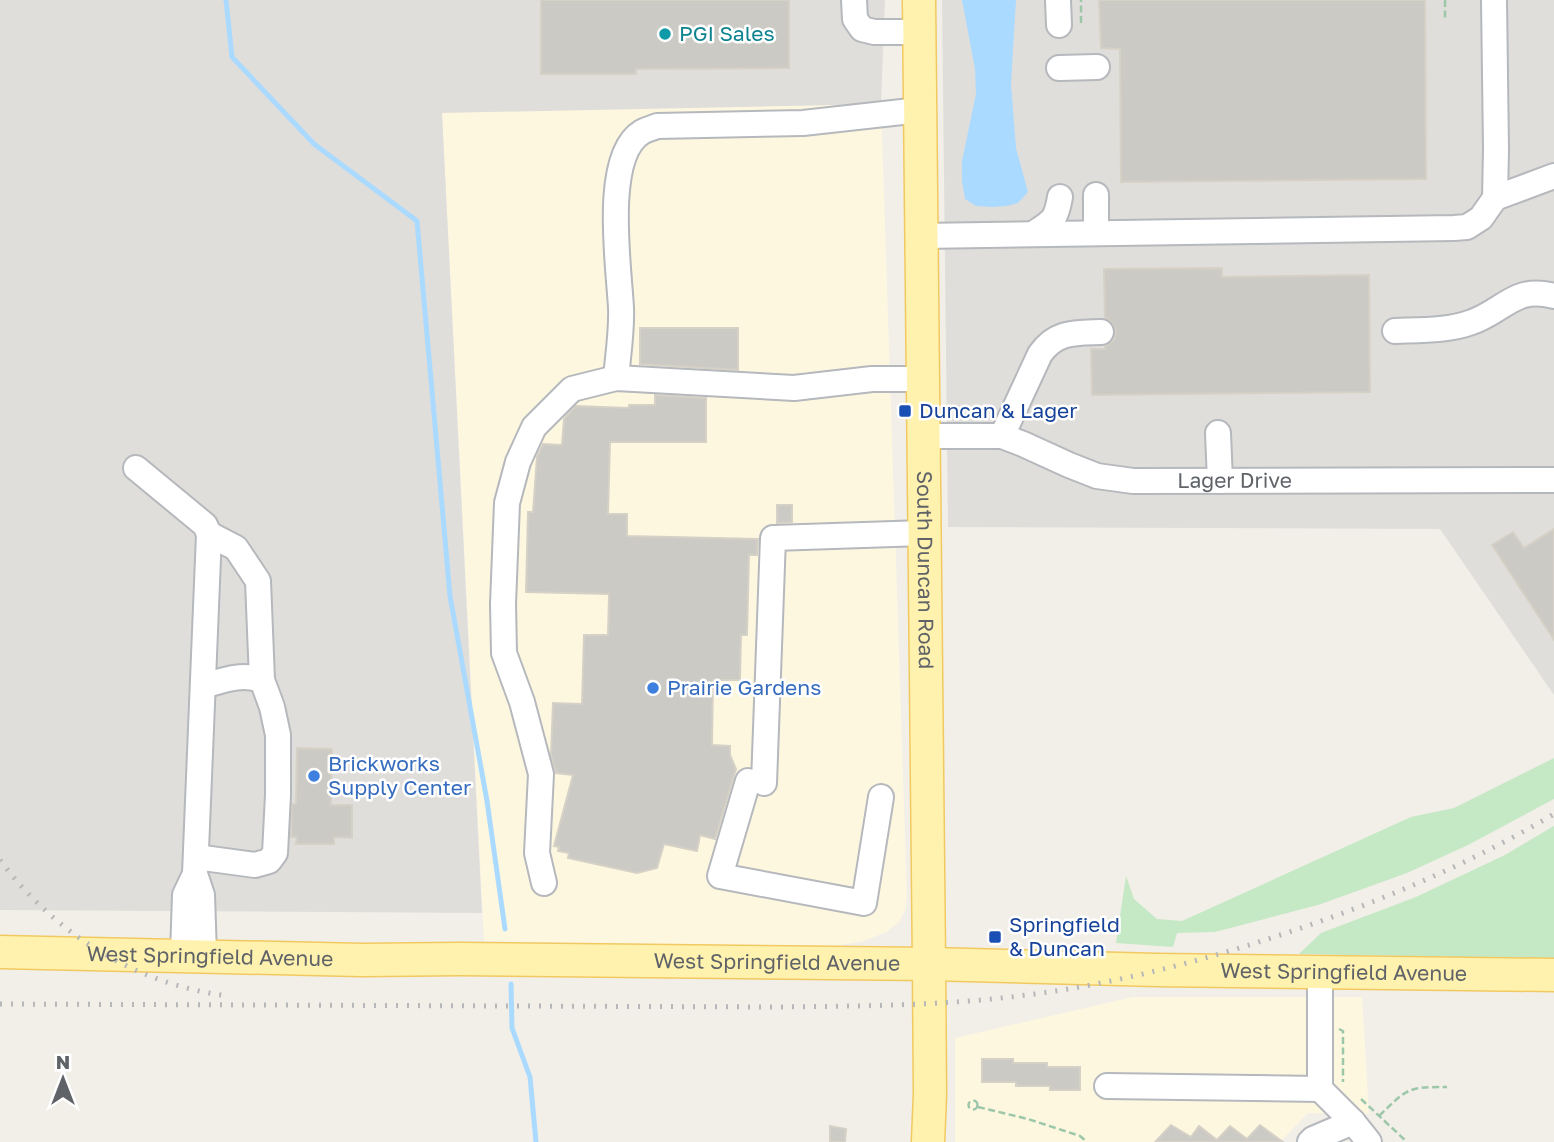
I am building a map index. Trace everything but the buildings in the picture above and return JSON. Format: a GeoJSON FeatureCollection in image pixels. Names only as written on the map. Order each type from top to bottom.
{"type":"FeatureCollection","features":[{"type":"Feature","properties":{"kind":"main road","name":"South Duncan Road"},"geometry":{"type":"LineString","coordinates":[[919,0],[929,964],[928,1142]]}},
{"type":"Feature","properties":{"kind":"main road","name":"West Springfield Avenue"},"geometry":{"type":"LineString","coordinates":[[0,953],[362,960],[929,964],[1145,970],[1554,975]]}},
{"type":"Feature","properties":{"kind":"street"},"geometry":{"type":"LineString","coordinates":[[855,0],[855,19],[862,29],[874,32],[919,32]]}},
{"type":"Feature","properties":{"kind":"street"},"geometry":{"type":"LineString","coordinates":[[1058,0],[1069,28]]}},
{"type":"Feature","properties":{"kind":"street"},"geometry":{"type":"LineString","coordinates":[[921,236],[1467,227],[1481,218],[1495,198],[1494,0]]}},
{"type":"Feature","properties":{"kind":"street"},"geometry":{"type":"LineString","coordinates":[[1059,68],[1097,67]]}},
{"type":"Feature","properties":{"kind":"street"},"geometry":{"type":"LineString","coordinates":[[616,378],[621,311],[616,209],[618,183],[627,149],[641,132],[657,126],[803,123],[920,110]]}},
{"type":"Feature","properties":{"kind":"street"},"geometry":{"type":"LineString","coordinates":[[1495,198],[1554,176]]}},
{"type":"Feature","properties":{"kind":"street"},"geometry":{"type":"LineString","coordinates":[[1096,195],[1096,233]]}},
{"type":"Feature","properties":{"kind":"street"},"geometry":{"type":"LineString","coordinates":[[1033,234],[1057,214],[1060,197]]}},
{"type":"Feature","properties":{"kind":"street"},"geometry":{"type":"LineString","coordinates":[[1395,331],[1442,329],[1473,323],[1514,298],[1530,293],[1554,296]]}},
{"type":"Feature","properties":{"kind":"street"},"geometry":{"type":"LineString","coordinates":[[1002,436],[1040,354],[1048,344],[1060,336],[1101,332]]}},
{"type":"Feature","properties":{"kind":"street"},"geometry":{"type":"LineString","coordinates":[[544,883],[537,853],[541,774],[522,702],[504,653],[507,503],[518,462],[534,427],[572,389],[616,378],[794,388],[872,379],[923,379]]}},
{"type":"Feature","properties":{"kind":"street"},"geometry":{"type":"LineString","coordinates":[[1219,433],[1220,481]]}},
{"type":"Feature","properties":{"kind":"street","name":"Lager Drive"},"geometry":{"type":"LineString","coordinates":[[923,436],[1002,436],[1097,476],[1133,481],[1554,480]]}},
{"type":"Feature","properties":{"kind":"street"},"geometry":{"type":"LineString","coordinates":[[136,468],[205,525],[209,534],[196,866],[202,895],[193,955]]}},
{"type":"Feature","properties":{"kind":"street"},"geometry":{"type":"LineString","coordinates":[[881,797],[864,903],[720,876],[756,782],[773,538],[924,533]]}},
{"type":"Feature","properties":{"kind":"street"},"geometry":{"type":"LineString","coordinates":[[196,866],[255,865],[269,861],[275,853],[278,795],[278,735],[262,680],[258,581],[236,548],[209,534]]}},
{"type":"Feature","properties":{"kind":"street"},"geometry":{"type":"LineString","coordinates":[[204,687],[231,678],[251,676],[262,680]]}},
{"type":"Feature","properties":{"kind":"street"},"geometry":{"type":"LineString","coordinates":[[1320,971],[1331,1085],[1357,1110],[1369,1142]]}},
{"type":"Feature","properties":{"kind":"street"},"geometry":{"type":"LineString","coordinates":[[1107,1086],[1331,1085]]}},
{"type":"Feature","properties":{"kind":"street"},"geometry":{"type":"LineString","coordinates":[[1310,1142],[1357,1110]]}},
{"type":"Feature","properties":{"kind":"path"},"geometry":{"type":"LineString","coordinates":[[1069,28],[1082,15],[1081,0]]}},
{"type":"Feature","properties":{"kind":"path"},"geometry":{"type":"LineString","coordinates":[[1445,0],[1445,19]]}},
{"type":"Feature","properties":{"kind":"path"},"geometry":{"type":"LineString","coordinates":[[1331,1085],[1343,1031],[1338,1029]]}},
{"type":"Feature","properties":{"kind":"path"},"geometry":{"type":"LineString","coordinates":[[1379,1116],[1409,1090],[1420,1087],[1447,1087]]}},
{"type":"Feature","properties":{"kind":"path"},"geometry":{"type":"LineString","coordinates":[[978,1107],[1028,1119],[1080,1136],[1087,1142]]}},
{"type":"Feature","properties":{"kind":"path"},"geometry":{"type":"LineString","coordinates":[[1357,1110],[1379,1116],[1407,1142]]}},
{"type":"Feature","properties":{"kind":"shaded area"},"geometry":{"type":"Polygon","coordinates":[[[0,0],[885,0],[881,104],[442,113],[482,913],[0,910],[0,0]]]}},
{"type":"Feature","properties":{"kind":"shaded area"},"geometry":{"type":"Polygon","coordinates":[[[942,0],[1554,0],[1554,695],[1440,529],[948,527],[942,0]]]}},
{"type":"Feature","properties":{"kind":"shaded area"},"geometry":{"type":"Polygon","coordinates":[[[881,104],[907,898],[905,910],[899,922],[886,932],[864,941],[829,947],[484,941],[442,112],[881,104]]]}},
{"type":"Feature","properties":{"kind":"shaded area"},"geometry":{"type":"Polygon","coordinates":[[[1133,997],[1362,997],[1369,1114],[1308,1113],[1280,1142],[955,1142],[955,1038],[1133,997]]]}},
{"type":"Feature","properties":{"kind":"green space"},"geometry":{"type":"Polygon","coordinates":[[[1554,758],[1554,799],[1468,845],[1407,873],[1318,905],[1215,932],[1177,933],[1173,947],[1116,943],[1126,876],[1134,899],[1157,919],[1182,921],[1411,817],[1454,808],[1554,758]]]}},
{"type":"Feature","properties":{"kind":"green space"},"geometry":{"type":"Polygon","coordinates":[[[1554,826],[1554,959],[1299,954],[1321,933],[1416,897],[1505,855],[1554,826]]]}},
{"type":"Feature","properties":{"kind":"water"},"geometry":{"type":"Polygon","coordinates":[[[962,0],[1016,0],[1011,84],[1016,148],[1028,192],[1018,203],[1007,206],[976,206],[965,199],[962,161],[976,94],[975,69],[962,0]]]}},
{"type":"Feature","properties":{"kind":"waterway"},"geometry":{"type":"LineString","coordinates":[[226,0],[232,57],[314,144],[417,221],[450,596],[487,801],[505,929]]}},
{"type":"Feature","properties":{"kind":"waterway"},"geometry":{"type":"LineString","coordinates":[[511,984],[512,1028],[530,1077],[536,1142]]}},
{"type":"Feature","properties":{"kind":"railway"},"geometry":{"type":"LineString","coordinates":[[0,1004],[773,1007],[869,1006],[995,999],[1097,984],[1167,968],[1304,927],[1432,877],[1554,814]]}},
{"type":"Feature","properties":{"kind":"railway"},"geometry":{"type":"LineString","coordinates":[[0,860],[46,911],[100,952],[161,980],[228,996]]}},
{"type":"Feature","properties":{"kind":"place","name":"PGI Sales"},"geometry":{"type":"Point","coordinates":[665,34]}},
{"type":"Feature","properties":{"kind":"place","name":"Duncan & Lager"},"geometry":{"type":"Point","coordinates":[905,411]}},
{"type":"Feature","properties":{"kind":"place","name":"Prairie Gardens"},"geometry":{"type":"Point","coordinates":[653,688]}},
{"type":"Feature","properties":{"kind":"place","name":"Brickworks Supply Center"},"geometry":{"type":"Point","coordinates":[314,776]}},
{"type":"Feature","properties":{"kind":"place","name":"Springfield & Duncan"},"geometry":{"type":"Point","coordinates":[995,937]}}]}
